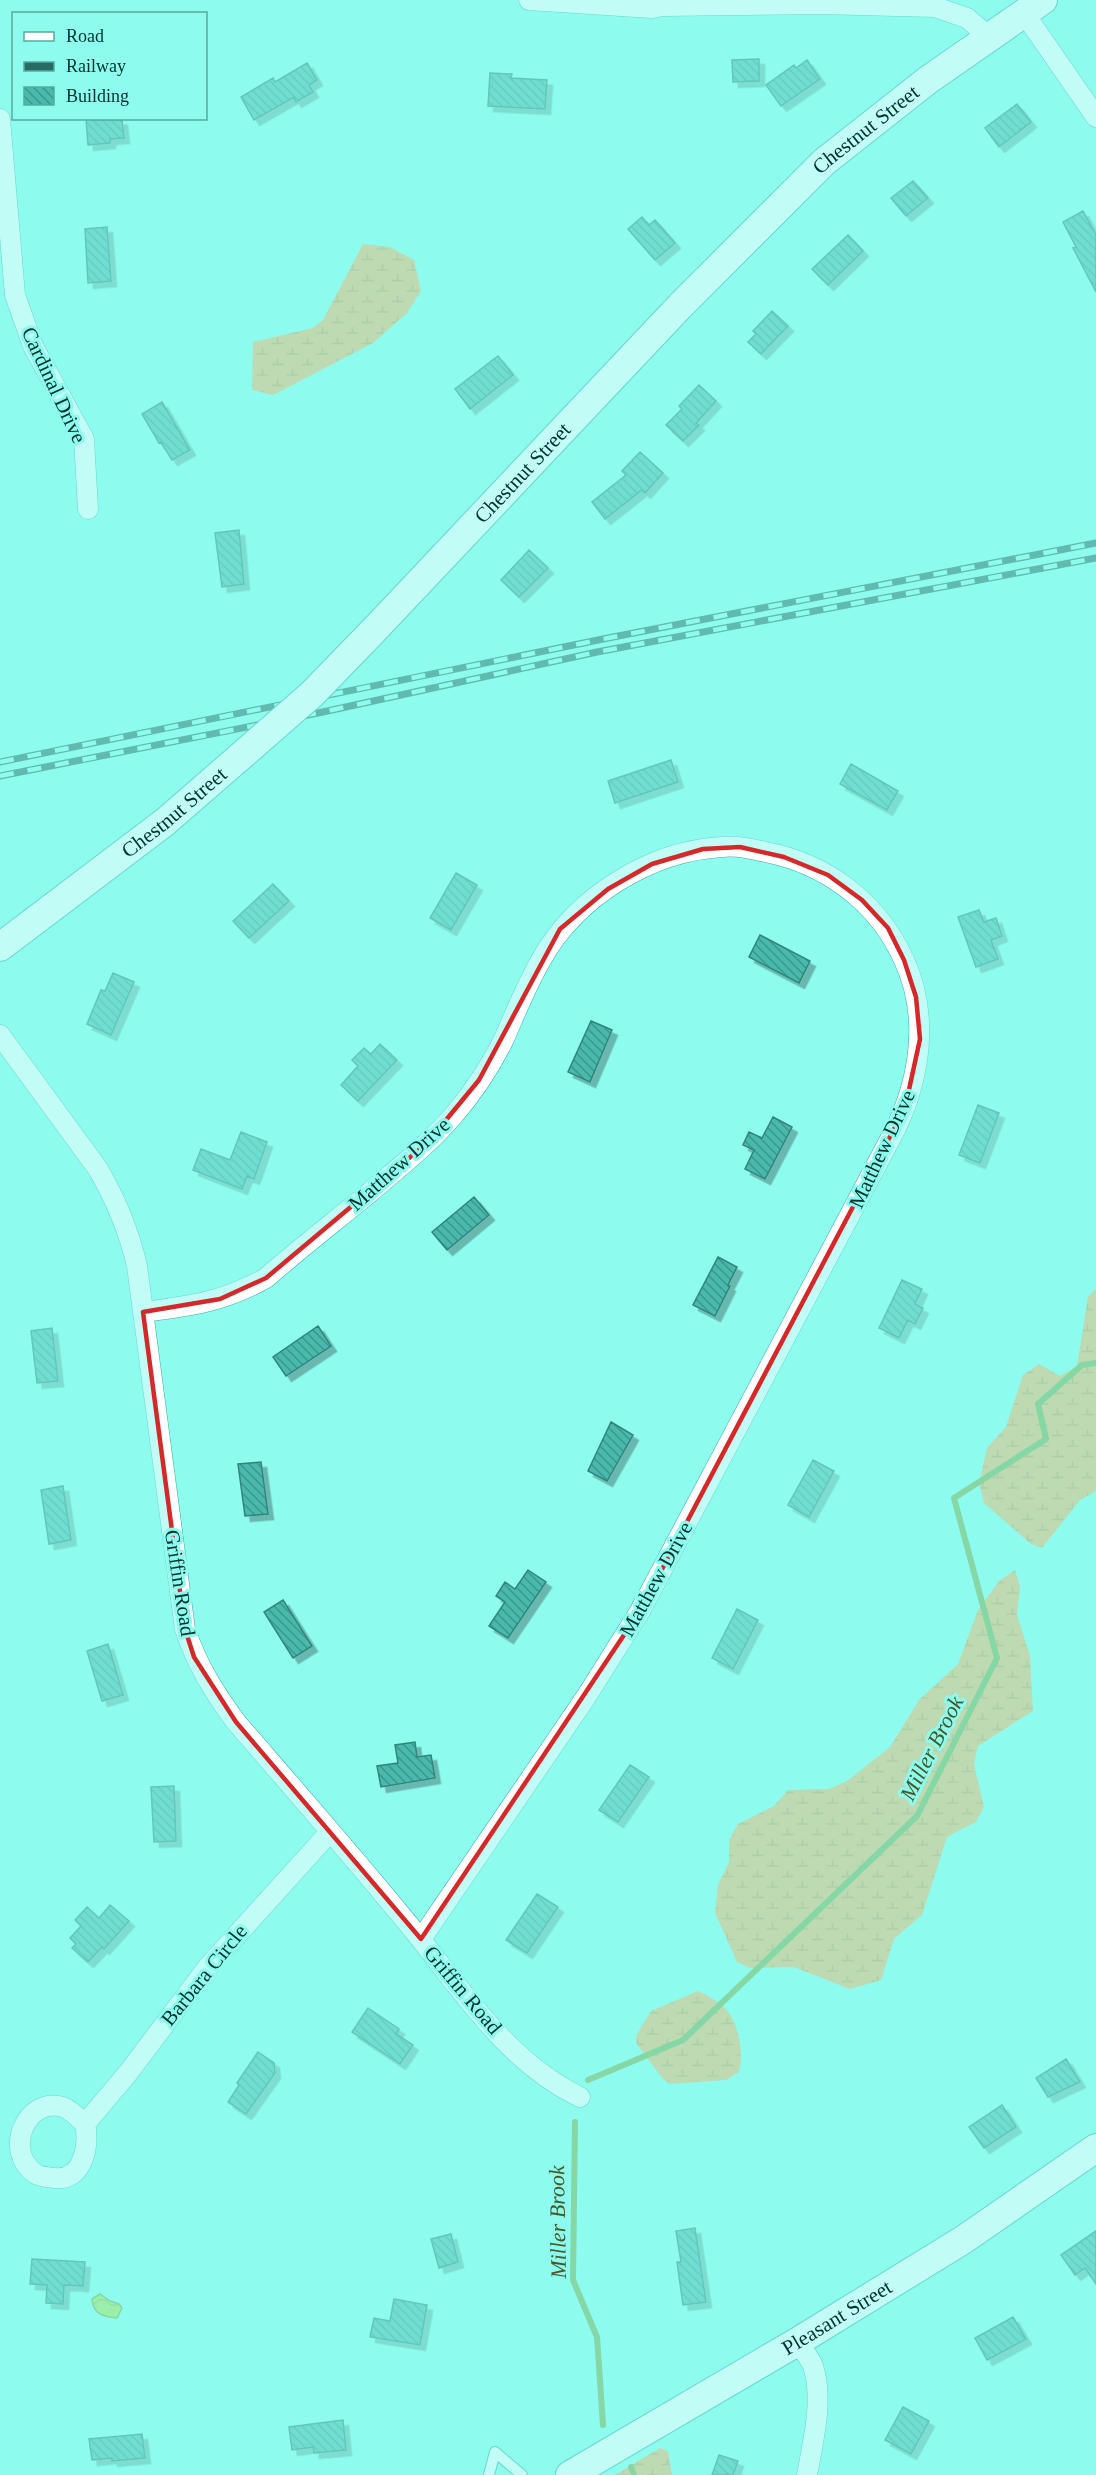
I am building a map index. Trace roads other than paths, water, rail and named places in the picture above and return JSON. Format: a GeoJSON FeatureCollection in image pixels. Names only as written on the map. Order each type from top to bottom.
{"type":"FeatureCollection","features":[{"type":"Feature","properties":{"kind":"main road","name":"Chestnut Street"},"geometry":{"type":"LineString","coordinates":[[0,947],[165,822],[312,694],[680,306],[824,162],[928,80],[1033,6]]}},
{"type":"Feature","properties":{"kind":"main road","name":"Pleasant Street"},"geometry":{"type":"LineString","coordinates":[[570,2475],[797,2342],[963,2240],[1096,2148]]}},
{"type":"Feature","properties":{"kind":"street"},"geometry":{"type":"LineString","coordinates":[[529,0],[652,8],[821,2],[935,7],[967,18],[989,37]]}},
{"type":"Feature","properties":{"kind":"street"},"geometry":{"type":"LineString","coordinates":[[1033,6],[1096,117]]}},
{"type":"Feature","properties":{"kind":"street","name":"Cardinal Drive"},"geometry":{"type":"LineString","coordinates":[[0,118],[15,295],[33,346],[84,439],[88,509]]}},
{"type":"Feature","properties":{"kind":"street","name":"Matthew Drive"},"geometry":{"type":"LineString","coordinates":[[143,1312],[197,1305],[220,1299],[240,1292],[266,1278],[427,1143],[453,1115],[479,1080],[501,1044],[541,960],[560,929],[591,901],[652,864],[680,854],[722,847],[757,850],[811,866],[844,885],[875,913],[888,928],[904,960],[916,997],[920,1039],[917,1068],[905,1108],[896,1128],[640,1611],[586,1697],[421,1939]]}},
{"type":"Feature","properties":{"kind":"street","name":"Griffin Road"},"geometry":{"type":"LineString","coordinates":[[0,1035],[98,1169],[110,1189],[130,1237],[143,1312],[185,1629],[194,1657],[213,1690],[236,1722],[509,2046],[550,2081],[580,2097]]}},
{"type":"Feature","properties":{"kind":"street","name":"Barbara Circle"},"geometry":{"type":"LineString","coordinates":[[85,2124],[128,2073],[214,1959],[329,1833]]}},
{"type":"Feature","properties":{"kind":"street"},"geometry":{"type":"LineString","coordinates":[[797,2342],[813,2365],[817,2395],[815,2429],[807,2475]]}},
{"type":"Feature","properties":{"kind":"lane"},"geometry":{"type":"LineString","coordinates":[[489,2475],[495,2452],[522,2475]]}},
{"type":"Feature","properties":{"kind":"water"},"geometry":{"type":"Polygon","coordinates":[[[100,2294],[122,2308],[117,2318],[104,2316],[97,2312],[92,2299],[100,2294]]]}},
{"type":"Feature","properties":{"kind":"waterway","name":"Miller Brook"},"geometry":{"type":"LineString","coordinates":[[588,2080],[683,2040],[917,1816],[997,1658],[954,1498],[1046,1439],[1038,1404],[1082,1365],[1096,1363]]}},
{"type":"Feature","properties":{"kind":"waterway","name":"Miller Brook"},"geometry":{"type":"LineString","coordinates":[[575,2122],[573,2280],[597,2337],[603,2425]]}},
{"type":"Feature","properties":{"kind":"waterway","name":"Miller Brook"},"geometry":{"type":"LineString","coordinates":[[631,2467],[634,2475]]}},
{"type":"Feature","properties":{"kind":"railway"},"geometry":{"type":"LineString","coordinates":[[0,762],[608,638],[1096,543]]}},
{"type":"Feature","properties":{"kind":"railway"},"geometry":{"type":"LineString","coordinates":[[0,776],[323,712],[597,652],[1096,558]]}}]}
